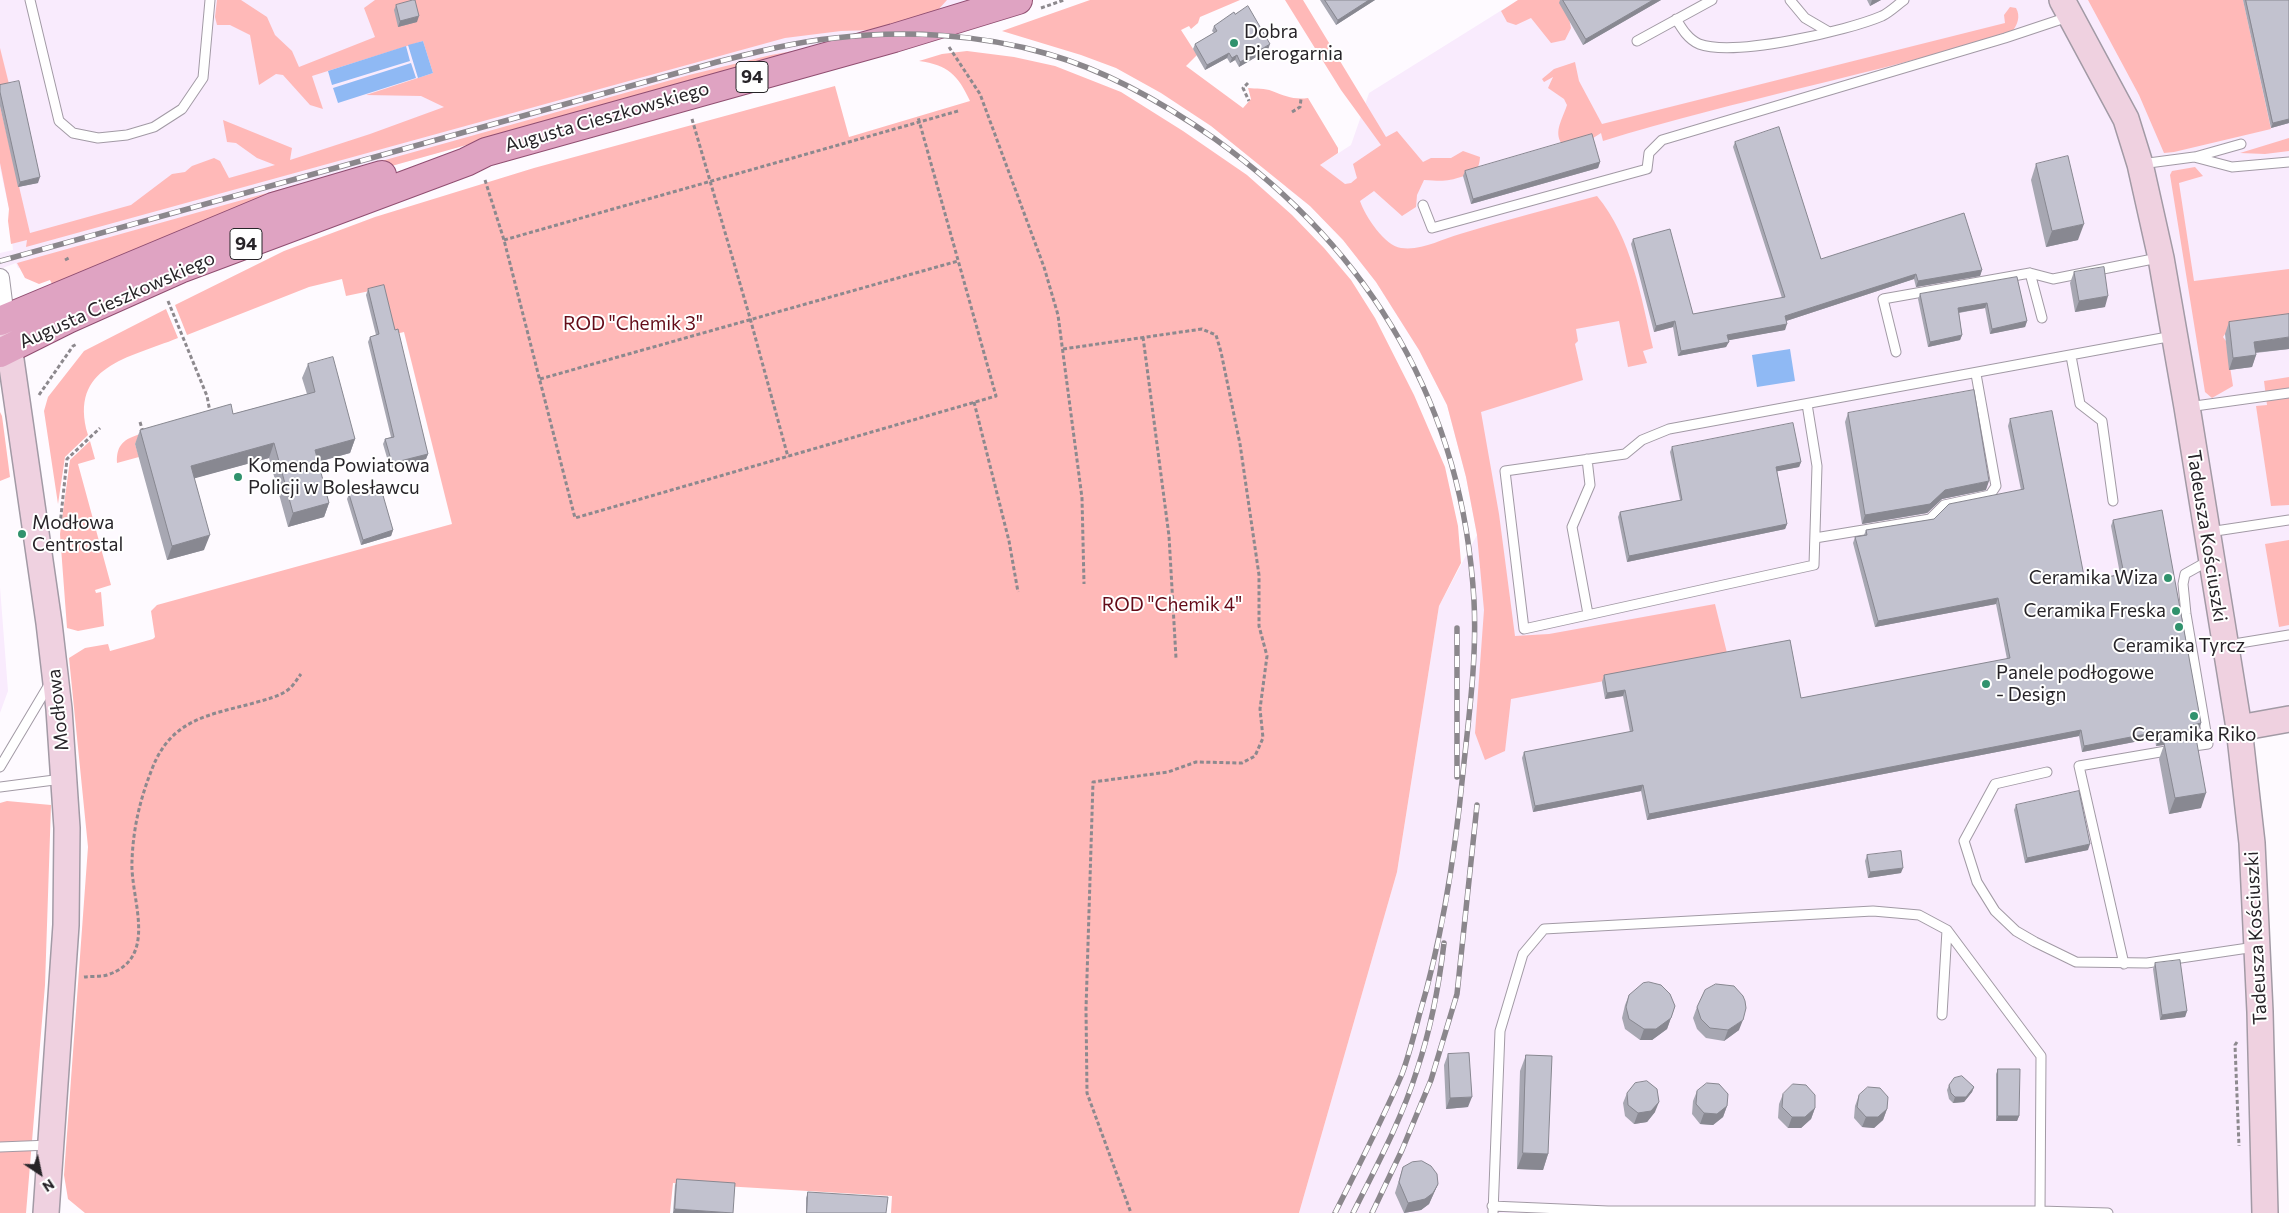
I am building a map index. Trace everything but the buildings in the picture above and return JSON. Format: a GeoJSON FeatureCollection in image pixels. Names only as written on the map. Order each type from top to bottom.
{"type":"FeatureCollection","features":[{"type":"Feature","properties":{"kind":"main road","name":"Augusta Cieszkowskiego"},"geometry":{"type":"LineString","coordinates":[[6,351],[62,322],[180,269],[466,162],[484,162],[935,26],[972,8],[1028,4]]}},
{"type":"Feature","properties":{"kind":"main road","name":"Tadeusza Kościuszki"},"geometry":{"type":"LineString","coordinates":[[2066,8],[2126,119],[2140,164],[2162,258],[2187,407],[2238,728],[2252,843],[2258,947],[2265,1213]]}},
{"type":"Feature","properties":{"kind":"main road","name":"Augusta Cieszkowskiego"},"geometry":{"type":"LineString","coordinates":[[3,320],[273,207],[463,153],[484,162]]}},
{"type":"Feature","properties":{"kind":"main road","name":"Modłowa"},"geometry":{"type":"LineString","coordinates":[[3,320],[6,351],[55,674],[67,828],[66,925],[46,1213]]}},
{"type":"Feature","properties":{"kind":"main road"},"geometry":{"type":"LineString","coordinates":[[2238,728],[2289,719]]}},
{"type":"Feature","properties":{"kind":"street","name":"Modłowa"},"geometry":{"type":"LineString","coordinates":[[0,278],[3,320]]}},
{"type":"Feature","properties":{"kind":"lane"},"geometry":{"type":"LineString","coordinates":[[30,0],[58,120],[73,134],[98,138],[127,135],[154,127],[182,109],[203,78],[210,0]]}},
{"type":"Feature","properties":{"kind":"lane"},"geometry":{"type":"LineString","coordinates":[[1637,41],[1712,0]]}},
{"type":"Feature","properties":{"kind":"lane"},"geometry":{"type":"LineString","coordinates":[[1790,0],[1805,18],[1828,32]]}},
{"type":"Feature","properties":{"kind":"lane"},"geometry":{"type":"LineString","coordinates":[[1676,19],[1686,35],[1699,44],[1717,47],[1764,44],[1828,32],[1884,15],[1904,0]]}},
{"type":"Feature","properties":{"kind":"lane"},"geometry":{"type":"LineString","coordinates":[[1423,205],[1432,228],[1647,169],[1649,153],[1662,140],[2005,38],[2066,8]]}},
{"type":"Feature","properties":{"kind":"lane"},"geometry":{"type":"LineString","coordinates":[[2140,164],[2194,157],[2242,144]]}},
{"type":"Feature","properties":{"kind":"lane"},"geometry":{"type":"LineString","coordinates":[[2194,157],[2232,167],[2289,162]]}},
{"type":"Feature","properties":{"kind":"lane"},"geometry":{"type":"LineString","coordinates":[[1896,352],[1883,299],[2030,273],[2053,279],[2162,258]]}},
{"type":"Feature","properties":{"kind":"lane"},"geometry":{"type":"LineString","coordinates":[[2030,273],[2042,318]]}},
{"type":"Feature","properties":{"kind":"lane"},"geometry":{"type":"LineString","coordinates":[[1807,404],[1816,466],[1814,564],[1524,629],[1505,471],[1625,454],[1642,440],[1669,429],[1807,404],[1976,374],[2174,335]]}},
{"type":"Feature","properties":{"kind":"lane"},"geometry":{"type":"LineString","coordinates":[[2071,356],[2080,404],[2102,421],[2113,501]]}},
{"type":"Feature","properties":{"kind":"lane"},"geometry":{"type":"LineString","coordinates":[[1815,538],[1930,519],[1944,505],[1990,495],[1996,486],[1976,374]]}},
{"type":"Feature","properties":{"kind":"lane"},"geometry":{"type":"LineString","coordinates":[[2187,407],[2289,393]]}},
{"type":"Feature","properties":{"kind":"lane"},"geometry":{"type":"LineString","coordinates":[[1587,459],[1590,485],[1572,527],[1588,614]]}},
{"type":"Feature","properties":{"kind":"lane"},"geometry":{"type":"LineString","coordinates":[[2206,532],[2289,520]]}},
{"type":"Feature","properties":{"kind":"lane"},"geometry":{"type":"LineString","coordinates":[[2124,964],[2079,766],[2208,744],[2186,614],[2183,584],[2185,574],[2210,560]]}},
{"type":"Feature","properties":{"kind":"lane"},"geometry":{"type":"LineString","coordinates":[[2225,646],[2289,636]]}},
{"type":"Feature","properties":{"kind":"lane"},"geometry":{"type":"LineString","coordinates":[[0,767],[55,674]]}},
{"type":"Feature","properties":{"kind":"lane"},"geometry":{"type":"LineString","coordinates":[[2047,772],[1996,784],[1964,841],[1977,882],[1995,911],[2016,931],[2076,962],[2147,963],[2258,947]]}},
{"type":"Feature","properties":{"kind":"lane"},"geometry":{"type":"LineString","coordinates":[[0,787],[64,779]]}},
{"type":"Feature","properties":{"kind":"lane"},"geometry":{"type":"LineString","coordinates":[[2040,1211],[2041,1056],[1947,930],[1919,915],[1873,911],[1544,929],[1523,954],[1500,1031],[1493,1210],[2040,1211],[2108,1213]]}},
{"type":"Feature","properties":{"kind":"lane"},"geometry":{"type":"LineString","coordinates":[[1942,1014],[1947,930]]}},
{"type":"Feature","properties":{"kind":"lane"},"geometry":{"type":"LineString","coordinates":[[0,1147],[50,1145]]}},
{"type":"Feature","properties":{"kind":"path"},"geometry":{"type":"LineString","coordinates":[[1028,4],[1064,0]]}},
{"type":"Feature","properties":{"kind":"path"},"geometry":{"type":"LineString","coordinates":[[935,26],[980,94],[1044,267],[1058,315],[1082,498],[1084,584]]}},
{"type":"Feature","properties":{"kind":"path"},"geometry":{"type":"LineString","coordinates":[[1248,83],[1243,88],[1249,101]]}},
{"type":"Feature","properties":{"kind":"path"},"geometry":{"type":"LineString","coordinates":[[1292,112],[1300,107],[1301,99]]}},
{"type":"Feature","properties":{"kind":"path"},"geometry":{"type":"LineString","coordinates":[[504,240],[958,110]]}},
{"type":"Feature","properties":{"kind":"path"},"geometry":{"type":"LineString","coordinates":[[690,112],[750,318],[788,458]]}},
{"type":"Feature","properties":{"kind":"path"},"geometry":{"type":"LineString","coordinates":[[484,162],[575,518],[788,458],[996,396],[918,117]]}},
{"type":"Feature","properties":{"kind":"path"},"geometry":{"type":"LineString","coordinates":[[540,379],[750,318],[958,261]]}},
{"type":"Feature","properties":{"kind":"path"},"geometry":{"type":"LineString","coordinates":[[158,303],[167,299],[207,396],[212,420]]}},
{"type":"Feature","properties":{"kind":"path"},"geometry":{"type":"LineString","coordinates":[[1063,349],[1202,329],[1216,335],[1240,444],[1259,575],[1259,626],[1267,656],[1260,709],[1262,738],[1255,756],[1242,763],[1196,762],[1168,772],[1092,782],[1086,1008],[1086,1093],[1131,1213]]}},
{"type":"Feature","properties":{"kind":"path"},"geometry":{"type":"LineString","coordinates":[[1143,338],[1169,536],[1176,658]]}},
{"type":"Feature","properties":{"kind":"path"},"geometry":{"type":"LineString","coordinates":[[39,395],[73,346],[82,342]]}},
{"type":"Feature","properties":{"kind":"path"},"geometry":{"type":"LineString","coordinates":[[974,402],[1009,541],[1018,592]]}},
{"type":"Feature","properties":{"kind":"path"},"geometry":{"type":"LineString","coordinates":[[140,422],[144,438]]}},
{"type":"Feature","properties":{"kind":"path"},"geometry":{"type":"LineString","coordinates":[[59,534],[67,459],[100,428]]}},
{"type":"Feature","properties":{"kind":"path"},"geometry":{"type":"LineString","coordinates":[[61,978],[106,976],[122,967],[135,952],[140,935],[132,863],[136,817],[152,767],[169,739],[194,719],[276,696],[290,688],[300,674]]}},
{"type":"Feature","properties":{"kind":"shaded area"},"geometry":{"type":"Polygon","coordinates":[[[0,0],[970,0],[928,15],[313,188],[18,268],[16,263],[0,269],[0,253],[13,250],[9,209],[0,168],[0,0]]]}},
{"type":"Feature","properties":{"kind":"shaded area"},"geometry":{"type":"Polygon","coordinates":[[[1518,0],[2289,0],[2289,719],[2239,728],[2265,1213],[1299,1213],[1397,872],[1439,606],[1477,535],[1466,477],[1447,405],[1420,352],[1376,282],[1343,240],[1310,206],[1286,187],[1351,145],[1369,93],[1518,0]]]}},
{"type":"Feature","properties":{"kind":"shaded area"},"geometry":{"type":"Polygon","coordinates":[[[0,587],[8,691],[0,713],[0,587]]]}},
{"type":"Feature","properties":{"kind":"green space"},"geometry":{"type":"Polygon","coordinates":[[[217,0],[241,0],[267,17],[275,35],[292,51],[299,67],[375,37],[364,8],[375,0],[947,0],[937,11],[874,30],[841,31],[785,38],[26,247],[27,240],[11,244],[8,221],[9,209],[0,163],[0,106],[30,233],[131,205],[172,174],[185,172],[192,166],[214,158],[220,161],[229,178],[275,165],[257,158],[236,143],[227,142],[223,120],[292,148],[290,160],[444,107],[421,96],[366,95],[433,73],[423,41],[312,76],[323,109],[310,105],[283,75],[276,74],[259,85],[250,35],[230,25],[217,25],[215,17],[217,0]]]}},
{"type":"Feature","properties":{"kind":"green space"},"geometry":{"type":"Polygon","coordinates":[[[1090,0],[1240,0],[1200,17],[1198,23],[1191,29],[1189,26],[1181,30],[1197,55],[1186,66],[1243,108],[1251,99],[1248,88],[1266,89],[1294,98],[1308,98],[1338,148],[1338,153],[1320,165],[1345,184],[1351,183],[1357,178],[1353,164],[1381,145],[1341,90],[1285,0],[1303,0],[1386,137],[1397,131],[1423,162],[1431,158],[1451,158],[1463,151],[1480,157],[1479,165],[1471,173],[1448,180],[1424,180],[1417,195],[1416,207],[1402,216],[1374,191],[1360,201],[1376,229],[1395,246],[1416,248],[1597,196],[1609,212],[1627,249],[1634,269],[1653,348],[1643,351],[1647,363],[1628,367],[1619,321],[1576,329],[1578,341],[1575,344],[1583,380],[1481,412],[1499,514],[1515,636],[1549,634],[1715,604],[1728,657],[1511,699],[1505,751],[1485,760],[1475,733],[1484,610],[1477,535],[1466,477],[1447,405],[1419,350],[1376,282],[1343,240],[1310,206],[1211,126],[1161,93],[1116,68],[1081,55],[1002,31],[1090,0]]]}},
{"type":"Feature","properties":{"kind":"green space"},"geometry":{"type":"Polygon","coordinates":[[[1518,0],[1565,0],[1571,28],[1565,40],[1551,43],[1531,18],[1516,25],[1507,22],[1501,11],[1518,0]]]}},
{"type":"Feature","properties":{"kind":"green space"},"geometry":{"type":"Polygon","coordinates":[[[2088,0],[2243,0],[2271,129],[2164,153],[2139,95],[2088,0]]]}},
{"type":"Feature","properties":{"kind":"green space"},"geometry":{"type":"Polygon","coordinates":[[[2010,7],[2016,8],[2018,15],[2017,24],[2012,32],[1910,61],[1705,112],[1603,141],[1601,133],[1590,140],[1564,147],[1560,142],[1558,132],[1567,105],[1564,99],[1548,88],[1553,77],[1544,82],[1542,79],[1554,69],[1575,62],[1579,81],[1602,124],[2005,23],[2004,15],[2010,7]]]}},
{"type":"Feature","properties":{"kind":"green space"},"geometry":{"type":"Polygon","coordinates":[[[820,46],[313,188],[175,233],[53,286],[50,280],[39,284],[25,278],[17,263],[689,75],[771,55],[820,46]]]}},
{"type":"Feature","properties":{"kind":"green space"},"geometry":{"type":"Polygon","coordinates":[[[0,48],[10,88],[0,90],[0,48]]]}},
{"type":"Feature","properties":{"kind":"green space"},"geometry":{"type":"Polygon","coordinates":[[[967,51],[1014,57],[1055,66],[1121,92],[1183,131],[1247,175],[1292,215],[1324,248],[1351,280],[1375,318],[1414,395],[1445,467],[1458,526],[1461,563],[1439,606],[1397,872],[1299,1213],[891,1213],[892,1196],[673,1183],[670,1213],[85,1213],[68,1199],[64,1175],[88,847],[69,658],[85,648],[108,644],[110,651],[153,639],[155,637],[151,611],[157,605],[452,524],[404,332],[391,335],[384,288],[346,296],[342,279],[309,287],[187,335],[175,305],[284,251],[375,217],[534,168],[835,86],[849,137],[970,101],[961,84],[951,73],[938,65],[919,61],[942,54],[967,51]]]}},
{"type":"Feature","properties":{"kind":"green space"},"geometry":{"type":"Polygon","coordinates":[[[2289,138],[2289,151],[2265,154],[2240,153],[2289,138]]]}},
{"type":"Feature","properties":{"kind":"green space"},"geometry":{"type":"Polygon","coordinates":[[[2195,167],[2203,176],[2179,183],[2194,281],[2289,269],[2289,326],[2225,334],[2223,337],[2226,341],[2233,386],[2212,398],[2205,392],[2170,175],[2172,171],[2195,167]]]}},
{"type":"Feature","properties":{"kind":"green space"},"geometry":{"type":"Polygon","coordinates":[[[166,309],[178,338],[123,359],[107,368],[95,379],[87,394],[84,412],[88,435],[65,457],[58,504],[44,411],[48,397],[84,351],[166,309]]]}},
{"type":"Feature","properties":{"kind":"green space"},"geometry":{"type":"Polygon","coordinates":[[[2289,377],[2289,505],[2271,506],[2256,406],[2267,405],[2264,381],[2289,377]]]}},
{"type":"Feature","properties":{"kind":"green space"},"geometry":{"type":"Polygon","coordinates":[[[0,412],[10,477],[0,481],[0,412]]]}},
{"type":"Feature","properties":{"kind":"green space"},"geometry":{"type":"Polygon","coordinates":[[[140,434],[135,444],[139,457],[117,463],[118,451],[122,443],[140,434]]]}},
{"type":"Feature","properties":{"kind":"green space"},"geometry":{"type":"Polygon","coordinates":[[[90,441],[95,459],[78,464],[111,585],[95,590],[96,593],[101,592],[104,626],[78,631],[67,628],[60,534],[70,460],[90,441]]]}},
{"type":"Feature","properties":{"kind":"green space"},"geometry":{"type":"Polygon","coordinates":[[[2289,540],[2289,625],[2279,627],[2265,544],[2289,540]]]}},
{"type":"Feature","properties":{"kind":"green space"},"geometry":{"type":"Polygon","coordinates":[[[7,801],[51,805],[45,985],[26,1213],[0,1213],[0,803],[7,801]]]}},
{"type":"Feature","properties":{"kind":"water"},"geometry":{"type":"Polygon","coordinates":[[[423,41],[433,73],[418,78],[408,45],[423,41]]]}},
{"type":"Feature","properties":{"kind":"water"},"geometry":{"type":"Polygon","coordinates":[[[406,46],[410,61],[332,85],[328,71],[406,46]]]}},
{"type":"Feature","properties":{"kind":"water"},"geometry":{"type":"Polygon","coordinates":[[[411,63],[416,78],[338,103],[333,88],[411,63]]]}},
{"type":"Feature","properties":{"kind":"water"},"geometry":{"type":"Polygon","coordinates":[[[1790,349],[1795,381],[1757,387],[1752,355],[1790,349]]]}},
{"type":"Feature","properties":{"kind":"railway"},"geometry":{"type":"LineString","coordinates":[[0,261],[717,62],[790,45],[835,38],[915,34],[969,38],[1022,47],[1070,61],[1114,79],[1156,101],[1215,139],[1271,183],[1320,231],[1363,283],[1399,339],[1429,399],[1451,462],[1466,530],[1474,601],[1475,622],[1470,708],[1456,834],[1435,956],[1402,1074],[1335,1213]]}},
{"type":"Feature","properties":{"kind":"railway"},"geometry":{"type":"LineString","coordinates":[[1457,628],[1457,777]]}},
{"type":"Feature","properties":{"kind":"railway"},"geometry":{"type":"LineString","coordinates":[[1372,1213],[1402,1150],[1431,1080],[1457,994],[1477,805]]}},
{"type":"Feature","properties":{"kind":"railway"},"geometry":{"type":"LineString","coordinates":[[1353,1213],[1388,1143],[1411,1088],[1430,1023],[1444,943]]}},
{"type":"Feature","properties":{"kind":"place","name":"Dobra Pierogarnia"},"geometry":{"type":"Point","coordinates":[1234,43]}},
{"type":"Feature","properties":{"kind":"place","name":"Komenda Powiatowa Policji w Bolesławcu"},"geometry":{"type":"Point","coordinates":[238,477]}},
{"type":"Feature","properties":{"kind":"place","name":"Modłowa Centrostal"},"geometry":{"type":"Point","coordinates":[22,534]}},
{"type":"Feature","properties":{"kind":"place","name":"Ceramika Wiza"},"geometry":{"type":"Point","coordinates":[2168,578]}},
{"type":"Feature","properties":{"kind":"place","name":"Ceramika Freska"},"geometry":{"type":"Point","coordinates":[2176,611]}},
{"type":"Feature","properties":{"kind":"place","name":"Ceramika Tyrcz"},"geometry":{"type":"Point","coordinates":[2179,627]}},
{"type":"Feature","properties":{"kind":"place","name":"Panele podłogowe - Design"},"geometry":{"type":"Point","coordinates":[1986,684]}},
{"type":"Feature","properties":{"kind":"place","name":"Ceramika Riko"},"geometry":{"type":"Point","coordinates":[2194,716]}},
{"type":"Feature","properties":{"kind":"park label","name":"ROD \"Chemik 3\""},"geometry":{"type":"Point","coordinates":[633,324]}},
{"type":"Feature","properties":{"kind":"park label","name":"ROD \"Chemik 4\""},"geometry":{"type":"Point","coordinates":[1172,605]}}]}
